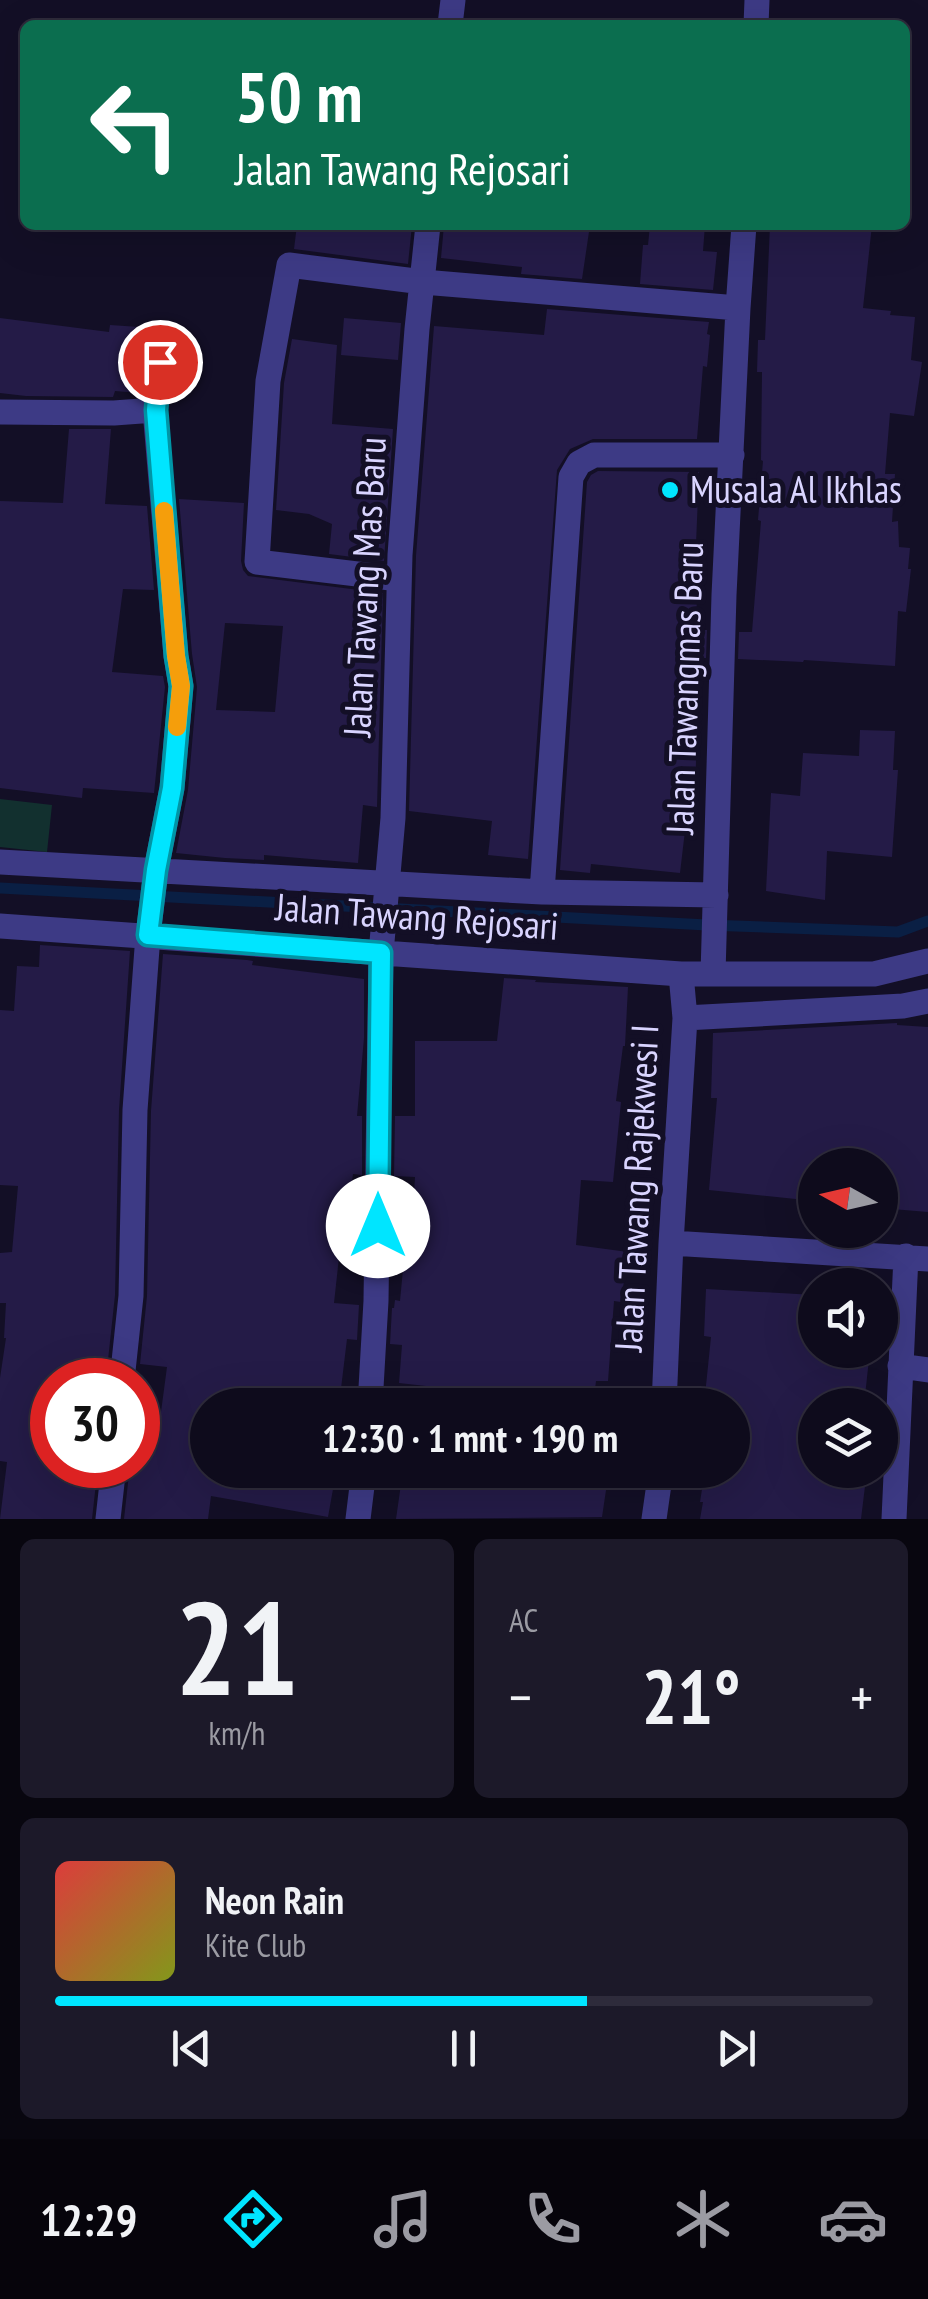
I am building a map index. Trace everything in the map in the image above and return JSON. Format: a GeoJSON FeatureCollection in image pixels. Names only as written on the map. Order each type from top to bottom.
{"type":"FeatureCollection","features":[{"type":"Feature","properties":{"kind":"street","name":"Jalan Tawang Mas Baru"},"geometry":{"type":"LineString","coordinates":[[371,1388],[382,946],[393,818],[400,579],[428,230]]}},
{"type":"Feature","properties":{"kind":"street","name":"Jalan Tawangmas Baru"},"geometry":{"type":"LineString","coordinates":[[714,969],[724,595],[744,230]]}},
{"type":"Feature","properties":{"kind":"street"},"geometry":{"type":"LineString","coordinates":[[400,579],[257,562],[268,381],[289,265],[423,282],[738,308]]}},
{"type":"Feature","properties":{"kind":"street"},"geometry":{"type":"LineString","coordinates":[[124,1358],[148,929],[172,788],[181,686],[156,410],[160,362]]}},
{"type":"Feature","properties":{"kind":"street"},"geometry":{"type":"LineString","coordinates":[[0,412],[156,410]]}},
{"type":"Feature","properties":{"kind":"street"},"geometry":{"type":"LineString","coordinates":[[542,892],[571,477],[579,463],[594,455],[732,455]]}},
{"type":"Feature","properties":{"kind":"street"},"geometry":{"type":"LineString","coordinates":[[0,862],[154,877],[386,889],[716,899]]}},
{"type":"Feature","properties":{"kind":"street","name":"Jalan Tawang Rejosari"},"geometry":{"type":"LineString","coordinates":[[0,926],[148,929],[681,974],[714,969],[874,974],[928,961]]}},
{"type":"Feature","properties":{"kind":"street","name":"Jalan Tawang Rajekwesi I"},"geometry":{"type":"LineString","coordinates":[[665,1388],[685,1018],[681,974]]}},
{"type":"Feature","properties":{"kind":"street"},"geometry":{"type":"LineString","coordinates":[[685,1018],[883,1008],[928,1001]]}},
{"type":"Feature","properties":{"kind":"street"},"geometry":{"type":"LineString","coordinates":[[671,1243],[917,1257],[900,1366],[894,1519]]}},
{"type":"Feature","properties":{"kind":"street"},"geometry":{"type":"LineString","coordinates":[[900,1366],[928,1370]]}},
{"type":"Feature","properties":{"kind":"street"},"geometry":{"type":"LineString","coordinates":[[108,1519],[111,1488]]}},
{"type":"Feature","properties":{"kind":"street"},"geometry":{"type":"LineString","coordinates":[[358,1519],[362,1488]]}},
{"type":"Feature","properties":{"kind":"street"},"geometry":{"type":"LineString","coordinates":[[654,1519],[658,1488]]}},
{"type":"Feature","properties":{"kind":"green space"},"geometry":{"type":"Polygon","coordinates":[[[0,799],[52,805],[47,852],[0,847],[0,799]]]}},
{"type":"Feature","properties":{"kind":"building"},"geometry":{"type":"Polygon","coordinates":[[[296,230],[411,230],[408,264],[294,249],[296,230]]]}},
{"type":"Feature","properties":{"kind":"building"},"geometry":{"type":"Polygon","coordinates":[[[444,230],[589,230],[582,279],[521,274],[522,267],[441,258],[444,230]]]}},
{"type":"Feature","properties":{"kind":"building"},"geometry":{"type":"Polygon","coordinates":[[[650,230],[705,230],[703,251],[717,252],[713,290],[640,284],[643,245],[648,245],[650,230]]]}},
{"type":"Feature","properties":{"kind":"building"},"geometry":{"type":"Polygon","coordinates":[[[770,230],[871,230],[863,308],[915,317],[911,360],[922,362],[914,416],[890,413],[885,474],[895,474],[892,522],[898,521],[899,547],[910,548],[911,569],[906,612],[898,611],[895,666],[738,659],[739,632],[752,632],[763,461],[758,340],[765,340],[770,230]]]}},
{"type":"Feature","properties":{"kind":"building"},"geometry":{"type":"Polygon","coordinates":[[[547,309],[709,322],[710,335],[707,367],[703,366],[697,439],[593,439],[570,449],[557,470],[528,859],[488,855],[492,821],[409,811],[416,556],[434,326],[544,335],[547,309]]]}},
{"type":"Feature","properties":{"kind":"building"},"geometry":{"type":"Polygon","coordinates":[[[0,318],[109,332],[110,325],[154,328],[152,348],[144,360],[140,393],[115,391],[113,397],[0,393],[0,318]]]}},
{"type":"Feature","properties":{"kind":"building"},"geometry":{"type":"Polygon","coordinates":[[[344,318],[401,323],[398,360],[341,355],[344,318]]]}},
{"type":"Feature","properties":{"kind":"building"},"geometry":{"type":"Polygon","coordinates":[[[292,339],[337,345],[332,424],[393,429],[384,561],[329,554],[332,524],[309,514],[276,510],[284,383],[292,339]]]}},
{"type":"Feature","properties":{"kind":"building"},"geometry":{"type":"Polygon","coordinates":[[[69,429],[111,429],[105,504],[147,506],[154,590],[123,589],[112,672],[163,676],[154,793],[83,788],[82,798],[0,788],[0,501],[63,503],[69,429]]]}},
{"type":"Feature","properties":{"kind":"building"},"geometry":{"type":"Polygon","coordinates":[[[598,471],[699,472],[694,592],[696,630],[707,630],[706,658],[699,658],[695,805],[688,805],[680,873],[591,864],[590,873],[560,870],[587,482],[598,471]]]}},
{"type":"Feature","properties":{"kind":"building"},"geometry":{"type":"Polygon","coordinates":[[[179,499],[244,503],[241,561],[248,576],[383,593],[377,807],[363,805],[358,863],[176,853],[188,790],[197,687],[179,499]],[[225,623],[216,710],[275,712],[283,626],[225,623]]]}},
{"type":"Feature","properties":{"kind":"building"},"geometry":{"type":"Polygon","coordinates":[[[860,730],[895,731],[893,770],[898,770],[892,857],[827,851],[825,900],[766,891],[771,793],[800,796],[803,753],[859,756],[860,730]]]}},
{"type":"Feature","properties":{"kind":"building"},"geometry":{"type":"Polygon","coordinates":[[[40,945],[130,951],[119,1110],[115,1295],[108,1358],[30,1358],[30,1488],[95,1488],[92,1519],[0,1519],[7,1462],[0,1461],[0,1378],[6,1303],[0,1303],[0,1253],[12,1252],[18,1186],[0,1185],[0,1010],[14,1011],[17,966],[39,967],[40,945]]]}},
{"type":"Feature","properties":{"kind":"building"},"geometry":{"type":"Polygon","coordinates":[[[163,954],[247,960],[253,961],[252,965],[364,979],[364,1038],[357,1116],[362,1116],[362,1175],[353,1174],[334,1303],[359,1305],[357,1340],[347,1339],[341,1388],[190,1388],[190,1488],[333,1488],[328,1517],[211,1496],[208,1519],[124,1519],[127,1488],[160,1488],[160,1420],[167,1367],[160,1366],[160,1358],[141,1358],[147,1296],[151,1111],[163,954]]]}},
{"type":"Feature","properties":{"kind":"building"},"geometry":{"type":"Polygon","coordinates":[[[504,978],[628,987],[625,1046],[616,1101],[621,1102],[613,1182],[581,1180],[576,1245],[628,1252],[621,1302],[614,1301],[608,1381],[596,1381],[595,1388],[444,1388],[399,1383],[402,1345],[390,1344],[392,1308],[395,1300],[400,1301],[404,1259],[410,1259],[415,1177],[394,1176],[395,1116],[415,1116],[415,1041],[497,1041],[504,978]]]}},
{"type":"Feature","properties":{"kind":"building"},"geometry":{"type":"Polygon","coordinates":[[[897,1023],[928,1027],[928,1212],[898,1210],[898,1148],[798,1148],[798,1199],[709,1190],[717,1098],[711,1098],[713,1033],[897,1023]]]}},
{"type":"Feature","properties":{"kind":"building"},"geometry":{"type":"Polygon","coordinates":[[[706,1289],[798,1294],[798,1368],[868,1368],[866,1388],[798,1388],[798,1488],[865,1488],[861,1519],[700,1519],[702,1488],[750,1488],[750,1388],[706,1388],[711,1337],[704,1336],[706,1289]]]}},
{"type":"Feature","properties":{"kind":"building"},"geometry":{"type":"Polygon","coordinates":[[[400,1488],[606,1488],[602,1517],[396,1519],[400,1488]]]}},
{"type":"Feature","properties":{"kind":"waterway"},"geometry":{"type":"LineString","coordinates":[[0,888],[898,932],[928,921]]}},
{"type":"Feature","properties":{"kind":"slow traffic"},"geometry":{"type":"LineString","coordinates":[[164,511],[181,686],[177,727]]}},
{"type":"Feature","properties":{"kind":"place","name":"Musala Al Ikhlas"},"geometry":{"type":"Point","coordinates":[670,490]}},
{"type":"Feature","properties":{"kind":"route"},"geometry":{"type":"LineString","coordinates":[[160,362],[156,410],[181,686],[172,788],[148,935],[381,953],[378,1226]]}}]}
